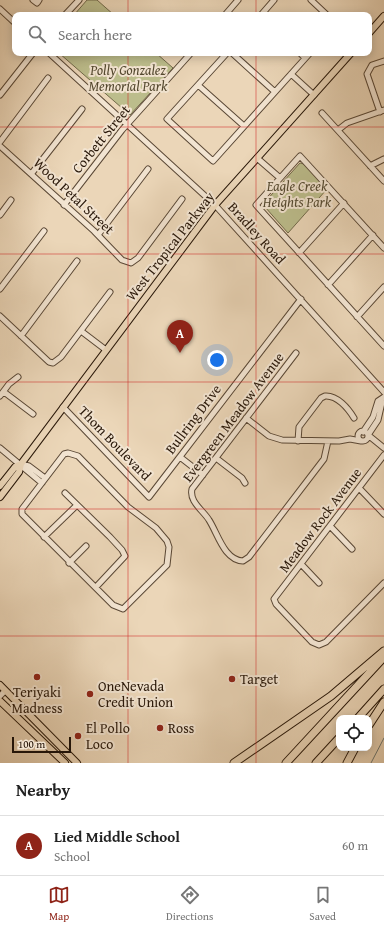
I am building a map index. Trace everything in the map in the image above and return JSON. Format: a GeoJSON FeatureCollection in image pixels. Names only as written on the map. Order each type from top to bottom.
{"type":"FeatureCollection","features":[{"type":"Feature","properties":{"kind":"highway"},"geometry":{"type":"LineString","coordinates":[[234,763],[322,702],[384,651]]}},
{"type":"Feature","properties":{"kind":"highway"},"geometry":{"type":"LineString","coordinates":[[286,763],[384,657]]}},
{"type":"Feature","properties":{"kind":"highway"},"geometry":{"type":"LineString","coordinates":[[361,715],[384,689]]}},
{"type":"Feature","properties":{"kind":"highway"},"geometry":{"type":"LineString","coordinates":[[372,720],[384,702]]}},
{"type":"Feature","properties":{"kind":"highway"},"geometry":{"type":"LineString","coordinates":[[316,763],[336,741]]}},
{"type":"Feature","properties":{"kind":"highway"},"geometry":{"type":"LineString","coordinates":[[347,763],[353,751]]}},
{"type":"Feature","properties":{"kind":"main road"},"geometry":{"type":"LineString","coordinates":[[372,30],[384,16]]}},
{"type":"Feature","properties":{"kind":"main road","name":"West Tropical Parkway"},"geometry":{"type":"LineString","coordinates":[[0,497],[19,472],[21,464],[215,205],[348,56]]}},
{"type":"Feature","properties":{"kind":"main road","name":"West Tropical Parkway"},"geometry":{"type":"LineString","coordinates":[[0,486],[15,466],[21,464]]}},
{"type":"Feature","properties":{"kind":"main road"},"geometry":{"type":"LineString","coordinates":[[2,687],[77,763]]}},
{"type":"Feature","properties":{"kind":"main road"},"geometry":{"type":"LineString","coordinates":[[0,701],[65,763]]}},
{"type":"Feature","properties":{"kind":"street"},"geometry":{"type":"LineString","coordinates":[[33,0],[37,3],[39,0]]}},
{"type":"Feature","properties":{"kind":"street"},"geometry":{"type":"LineString","coordinates":[[68,12],[79,0]]}},
{"type":"Feature","properties":{"kind":"street"},"geometry":{"type":"LineString","coordinates":[[228,12],[238,0]]}},
{"type":"Feature","properties":{"kind":"street"},"geometry":{"type":"LineString","coordinates":[[264,12],[274,0]]}},
{"type":"Feature","properties":{"kind":"street"},"geometry":{"type":"LineString","coordinates":[[310,0],[324,12]]}},
{"type":"Feature","properties":{"kind":"street"},"geometry":{"type":"LineString","coordinates":[[0,9],[12,19]]}},
{"type":"Feature","properties":{"kind":"street"},"geometry":{"type":"LineString","coordinates":[[0,96],[30,56]]}},
{"type":"Feature","properties":{"kind":"street","name":"Bradley Road"},"geometry":{"type":"LineString","coordinates":[[51,56],[215,205],[384,392]]}},
{"type":"Feature","properties":{"kind":"street","name":"Corbett Street"},"geometry":{"type":"LineString","coordinates":[[64,206],[127,124],[188,56]]}},
{"type":"Feature","properties":{"kind":"street"},"geometry":{"type":"LineString","coordinates":[[224,56],[168,119],[213,161],[306,58],[304,56]]}},
{"type":"Feature","properties":{"kind":"street"},"geometry":{"type":"LineString","coordinates":[[235,56],[275,92]]}},
{"type":"Feature","properties":{"kind":"street"},"geometry":{"type":"LineString","coordinates":[[338,130],[347,123],[382,111],[367,74],[368,69],[384,61]]}},
{"type":"Feature","properties":{"kind":"street"},"geometry":{"type":"LineString","coordinates":[[291,74],[314,95]]}},
{"type":"Feature","properties":{"kind":"street"},"geometry":{"type":"LineString","coordinates":[[0,142],[48,78]]}},
{"type":"Feature","properties":{"kind":"street"},"geometry":{"type":"LineString","coordinates":[[198,85],[244,126]]}},
{"type":"Feature","properties":{"kind":"street"},"geometry":{"type":"LineString","coordinates":[[32,174],[82,109]]}},
{"type":"Feature","properties":{"kind":"street"},"geometry":{"type":"LineString","coordinates":[[322,113],[384,181]]}},
{"type":"Feature","properties":{"kind":"street","name":"Wood Petal Street"},"geometry":{"type":"LineString","coordinates":[[0,146],[32,174],[64,206],[98,235],[122,260],[131,264],[138,258],[182,199]]}},
{"type":"Feature","properties":{"kind":"street"},"geometry":{"type":"LineString","coordinates":[[384,248],[300,156],[256,205],[384,346]]}},
{"type":"Feature","properties":{"kind":"street"},"geometry":{"type":"LineString","coordinates":[[257,158],[280,178]]}},
{"type":"Feature","properties":{"kind":"street"},"geometry":{"type":"LineString","coordinates":[[370,166],[384,159]]}},
{"type":"Feature","properties":{"kind":"street"},"geometry":{"type":"LineString","coordinates":[[98,235],[148,169]]}},
{"type":"Feature","properties":{"kind":"street"},"geometry":{"type":"LineString","coordinates":[[0,215],[11,200]]}},
{"type":"Feature","properties":{"kind":"street"},"geometry":{"type":"LineString","coordinates":[[299,253],[344,203]]}},
{"type":"Feature","properties":{"kind":"street"},"geometry":{"type":"LineString","coordinates":[[0,289],[44,231]]}},
{"type":"Feature","properties":{"kind":"street"},"geometry":{"type":"LineString","coordinates":[[328,285],[373,235]]}},
{"type":"Feature","properties":{"kind":"street"},"geometry":{"type":"LineString","coordinates":[[21,336],[78,261]]}},
{"type":"Feature","properties":{"kind":"street"},"geometry":{"type":"LineString","coordinates":[[357,317],[384,287]]}},
{"type":"Feature","properties":{"kind":"street"},"geometry":{"type":"LineString","coordinates":[[0,316],[49,362],[53,363],[61,357],[110,292]]}},
{"type":"Feature","properties":{"kind":"street","name":"Bullring Drive"},"geometry":{"type":"LineString","coordinates":[[149,497],[301,299]]}},
{"type":"Feature","properties":{"kind":"street"},"geometry":{"type":"LineString","coordinates":[[81,331],[106,350]]}},
{"type":"Feature","properties":{"kind":"street","name":"Evergreen Meadow Avenue"},"geometry":{"type":"LineString","coordinates":[[296,353],[192,489],[191,495],[193,500],[209,520],[220,542],[228,552],[238,560],[243,561],[249,557],[324,459],[328,441]]}},
{"type":"Feature","properties":{"kind":"street"},"geometry":{"type":"LineString","coordinates":[[18,377],[2,394],[33,414]]}},
{"type":"Feature","properties":{"kind":"street"},"geometry":{"type":"LineString","coordinates":[[298,441],[299,427],[324,396],[336,398],[349,410],[354,418]]}},
{"type":"Feature","properties":{"kind":"street"},"geometry":{"type":"LineString","coordinates":[[365,439],[378,420],[383,409],[384,398]]}},
{"type":"Feature","properties":{"kind":"street"},"geometry":{"type":"LineString","coordinates":[[384,398],[378,401],[373,417],[358,437],[371,443],[375,442],[384,448]]}},
{"type":"Feature","properties":{"kind":"street","name":"Thom Boulevard"},"geometry":{"type":"LineString","coordinates":[[63,407],[149,497]]}},
{"type":"Feature","properties":{"kind":"street"},"geometry":{"type":"LineString","coordinates":[[246,418],[269,436],[282,440],[328,441],[365,439]]}},
{"type":"Feature","properties":{"kind":"street"},"geometry":{"type":"LineString","coordinates":[[361,432],[365,439]]}},
{"type":"Feature","properties":{"kind":"street"},"geometry":{"type":"LineString","coordinates":[[350,439],[361,432]]}},
{"type":"Feature","properties":{"kind":"street"},"geometry":{"type":"LineString","coordinates":[[0,448],[21,464],[29,466],[35,474],[44,480]]}},
{"type":"Feature","properties":{"kind":"street"},"geometry":{"type":"LineString","coordinates":[[68,453],[78,456],[128,507],[156,528],[167,541],[170,554],[167,565],[126,607],[120,609],[113,605],[96,587],[69,563],[22,514],[22,510],[44,480],[64,454],[68,453]]}},
{"type":"Feature","properties":{"kind":"street","name":"Meadow Rock Avenue"},"geometry":{"type":"LineString","coordinates":[[384,455],[360,489],[274,600],[276,604],[312,642],[319,645],[326,642],[384,583]]}},
{"type":"Feature","properties":{"kind":"street"},"geometry":{"type":"LineString","coordinates":[[180,457],[203,475]]}},
{"type":"Feature","properties":{"kind":"street"},"geometry":{"type":"LineString","coordinates":[[216,458],[242,478],[245,483]]}},
{"type":"Feature","properties":{"kind":"street"},"geometry":{"type":"LineString","coordinates":[[360,489],[384,514]]}},
{"type":"Feature","properties":{"kind":"street"},"geometry":{"type":"LineString","coordinates":[[65,493],[110,537],[122,550],[125,556],[96,587]]}},
{"type":"Feature","properties":{"kind":"street"},"geometry":{"type":"LineString","coordinates":[[44,537],[76,505]]}},
{"type":"Feature","properties":{"kind":"street"},"geometry":{"type":"LineString","coordinates":[[331,527],[352,549]]}},
{"type":"Feature","properties":{"kind":"street"},"geometry":{"type":"LineString","coordinates":[[69,563],[86,546]]}},
{"type":"Feature","properties":{"kind":"street"},"geometry":{"type":"LineString","coordinates":[[302,565],[319,583]]}},
{"type":"Feature","properties":{"kind":"street"},"geometry":{"type":"LineString","coordinates":[[0,696],[2,687]]}},
{"type":"Feature","properties":{"kind":"green space"},"geometry":{"type":"Polygon","coordinates":[[[87,0],[97,0],[111,12],[77,12],[87,0]]]}},
{"type":"Feature","properties":{"kind":"green space","name":"Polly Gonzalez Memorial Park"},"geometry":{"type":"Polygon","coordinates":[[[62,56],[159,56],[173,68],[130,115],[62,56]]]}},
{"type":"Feature","properties":{"kind":"green space","name":"Eagle Creek Heights Park"},"geometry":{"type":"Polygon","coordinates":[[[300,163],[304,164],[327,189],[288,233],[265,207],[264,203],[300,163]]]}},
{"type":"Feature","properties":{"kind":"waterway"},"geometry":{"type":"LineString","coordinates":[[371,763],[384,738]]}},
{"type":"Feature","properties":{"kind":"place","name":"Lied Middle School"},"geometry":{"type":"Point","coordinates":[180,353]}},
{"type":"Feature","properties":{"kind":"place","name":"Teriyaki Madness"},"geometry":{"type":"Point","coordinates":[37,677]}},
{"type":"Feature","properties":{"kind":"place","name":"Target"},"geometry":{"type":"Point","coordinates":[232,679]}},
{"type":"Feature","properties":{"kind":"place","name":"OneNevada Credit Union"},"geometry":{"type":"Point","coordinates":[90,694]}},
{"type":"Feature","properties":{"kind":"place","name":"Ross"},"geometry":{"type":"Point","coordinates":[160,728]}},
{"type":"Feature","properties":{"kind":"place","name":"El Pollo Loco"},"geometry":{"type":"Point","coordinates":[78,736]}}]}
